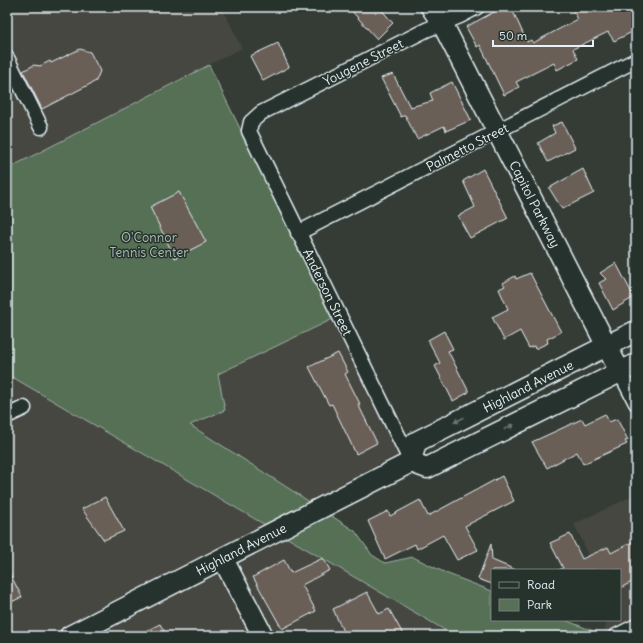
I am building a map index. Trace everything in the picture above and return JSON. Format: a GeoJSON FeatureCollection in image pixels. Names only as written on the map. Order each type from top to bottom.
{"type":"FeatureCollection","features":[{"type":"Feature","properties":{"kind":"main road","name":"Capitol Parkway"},"geometry":{"type":"LineString","coordinates":[[430,7],[442,23],[606,346],[628,368]]}},
{"type":"Feature","properties":{"kind":"main road","name":"Highland Avenue"},"geometry":{"type":"LineString","coordinates":[[70,636],[411,462],[416,442],[636,331]]}},
{"type":"Feature","properties":{"kind":"main road"},"geometry":{"type":"LineString","coordinates":[[411,462],[427,468],[628,368]]}},
{"type":"Feature","properties":{"kind":"main road"},"geometry":{"type":"LineString","coordinates":[[223,559],[263,636]]}},
{"type":"Feature","properties":{"kind":"street","name":"Yougene Street"},"geometry":{"type":"LineString","coordinates":[[251,122],[261,113],[426,30],[477,7]]}},
{"type":"Feature","properties":{"kind":"street"},"geometry":{"type":"LineString","coordinates":[[7,58],[41,127]]}},
{"type":"Feature","properties":{"kind":"street","name":"Palmetto Street"},"geometry":{"type":"LineString","coordinates":[[298,233],[498,132],[636,60]]}},
{"type":"Feature","properties":{"kind":"street","name":"Anderson Street"},"geometry":{"type":"LineString","coordinates":[[251,122],[248,132],[252,142],[411,462]]}},
{"type":"Feature","properties":{"kind":"street","name":"Capitol Parkway"},"geometry":{"type":"LineString","coordinates":[[628,368],[636,403]]}},
{"type":"Feature","properties":{"kind":"street"},"geometry":{"type":"LineString","coordinates":[[7,416],[24,408]]}},
{"type":"Feature","properties":{"kind":"street"},"geometry":{"type":"LineString","coordinates":[[616,636],[636,626]]}},
{"type":"Feature","properties":{"kind":"shaded area"},"geometry":{"type":"Polygon","coordinates":[[[7,7],[222,7],[242,48],[7,169],[7,7]]]}},
{"type":"Feature","properties":{"kind":"shaded area"},"geometry":{"type":"Polygon","coordinates":[[[333,319],[412,476],[331,516],[190,425],[225,410],[218,374],[333,319]]]}},
{"type":"Feature","properties":{"kind":"shaded area"},"geometry":{"type":"Polygon","coordinates":[[[7,374],[455,636],[7,636],[7,374]]]}},
{"type":"Feature","properties":{"kind":"shaded area"},"geometry":{"type":"Polygon","coordinates":[[[636,494],[636,636],[603,635],[607,621],[621,621],[621,569],[596,569],[574,524],[636,494]]]}},
{"type":"Feature","properties":{"kind":"green space","name":"O'Connor Tennis Center"},"geometry":{"type":"Polygon","coordinates":[[[209,65],[333,319],[218,374],[225,410],[190,425],[355,531],[372,555],[385,563],[413,557],[448,574],[491,591],[491,621],[568,621],[606,636],[455,636],[7,374],[7,169],[209,65]]]}},
{"type":"Feature","properties":{"kind":"building"},"geometry":{"type":"Polygon","coordinates":[[[348,7],[379,7],[393,23],[377,39],[348,7]]]}},
{"type":"Feature","properties":{"kind":"building"},"geometry":{"type":"Polygon","coordinates":[[[503,7],[511,7],[527,42],[531,40],[533,43],[578,19],[571,7],[587,7],[590,13],[603,7],[636,7],[636,30],[614,41],[608,32],[573,49],[578,59],[557,70],[554,63],[516,82],[519,87],[504,95],[480,45],[477,47],[466,27],[503,7]]]}},
{"type":"Feature","properties":{"kind":"building"},"geometry":{"type":"Polygon","coordinates":[[[278,43],[289,67],[263,81],[250,56],[278,43]]]}},
{"type":"Feature","properties":{"kind":"building"},"geometry":{"type":"Polygon","coordinates":[[[80,49],[90,52],[100,71],[96,81],[42,109],[23,71],[34,65],[40,66],[50,61],[51,63],[80,49]]]}},
{"type":"Feature","properties":{"kind":"building"},"geometry":{"type":"Polygon","coordinates":[[[393,74],[410,107],[433,101],[430,93],[452,82],[471,120],[446,131],[444,126],[417,139],[405,115],[401,117],[381,78],[393,74]]]}},
{"type":"Feature","properties":{"kind":"building"},"geometry":{"type":"Polygon","coordinates":[[[562,122],[575,148],[548,162],[538,143],[555,133],[552,126],[562,122]]]}},
{"type":"Feature","properties":{"kind":"building"},"geometry":{"type":"Polygon","coordinates":[[[483,169],[508,218],[470,238],[458,216],[475,207],[463,181],[483,169]]]}},
{"type":"Feature","properties":{"kind":"building"},"geometry":{"type":"Polygon","coordinates":[[[583,169],[594,193],[562,209],[549,188],[583,169]]]}},
{"type":"Feature","properties":{"kind":"building"},"geometry":{"type":"Polygon","coordinates":[[[179,192],[206,242],[175,258],[150,207],[179,192]]]}},
{"type":"Feature","properties":{"kind":"building"},"geometry":{"type":"Polygon","coordinates":[[[616,263],[634,297],[613,310],[599,283],[606,279],[600,273],[616,263]]]}},
{"type":"Feature","properties":{"kind":"building"},"geometry":{"type":"Polygon","coordinates":[[[530,273],[561,332],[547,339],[548,343],[535,349],[534,346],[529,348],[520,331],[504,340],[492,317],[508,309],[499,289],[505,286],[503,283],[515,276],[516,279],[530,273]]]}},
{"type":"Feature","properties":{"kind":"building"},"geometry":{"type":"Polygon","coordinates":[[[444,331],[453,349],[448,351],[469,392],[453,401],[435,366],[440,363],[428,340],[444,331]]]}},
{"type":"Feature","properties":{"kind":"building"},"geometry":{"type":"Polygon","coordinates":[[[338,353],[348,372],[345,374],[360,404],[358,404],[377,443],[356,454],[332,404],[329,405],[309,367],[338,353]]]}},
{"type":"Feature","properties":{"kind":"building"},"geometry":{"type":"Polygon","coordinates":[[[605,414],[609,422],[617,419],[628,440],[625,441],[627,444],[583,464],[577,452],[547,468],[532,442],[582,419],[585,424],[605,414]]]}},
{"type":"Feature","properties":{"kind":"building"},"geometry":{"type":"Polygon","coordinates":[[[502,476],[514,501],[465,526],[478,550],[457,560],[443,535],[417,549],[415,544],[385,559],[368,521],[388,511],[390,516],[420,500],[428,516],[502,476]]]}},
{"type":"Feature","properties":{"kind":"building"},"geometry":{"type":"Polygon","coordinates":[[[105,497],[124,531],[104,540],[82,509],[105,497]]]}},
{"type":"Feature","properties":{"kind":"building"},"geometry":{"type":"Polygon","coordinates":[[[570,534],[582,559],[608,547],[611,553],[636,540],[636,580],[621,588],[621,569],[561,569],[563,568],[550,543],[570,534]]]}},
{"type":"Feature","properties":{"kind":"building"},"geometry":{"type":"Polygon","coordinates":[[[491,544],[492,560],[514,569],[491,569],[491,584],[478,579],[491,544]]]}},
{"type":"Feature","properties":{"kind":"building"},"geometry":{"type":"Polygon","coordinates":[[[323,558],[330,570],[302,585],[316,611],[282,629],[253,577],[284,560],[291,573],[323,558]]]}},
{"type":"Feature","properties":{"kind":"building"},"geometry":{"type":"Polygon","coordinates":[[[7,568],[22,597],[7,604],[7,568]]]}},
{"type":"Feature","properties":{"kind":"building"},"geometry":{"type":"Polygon","coordinates":[[[367,592],[379,614],[389,609],[404,636],[345,636],[333,609],[367,592]]]}},
{"type":"Feature","properties":{"kind":"building"},"geometry":{"type":"Polygon","coordinates":[[[160,624],[167,636],[136,636],[160,624]]]}}]}
